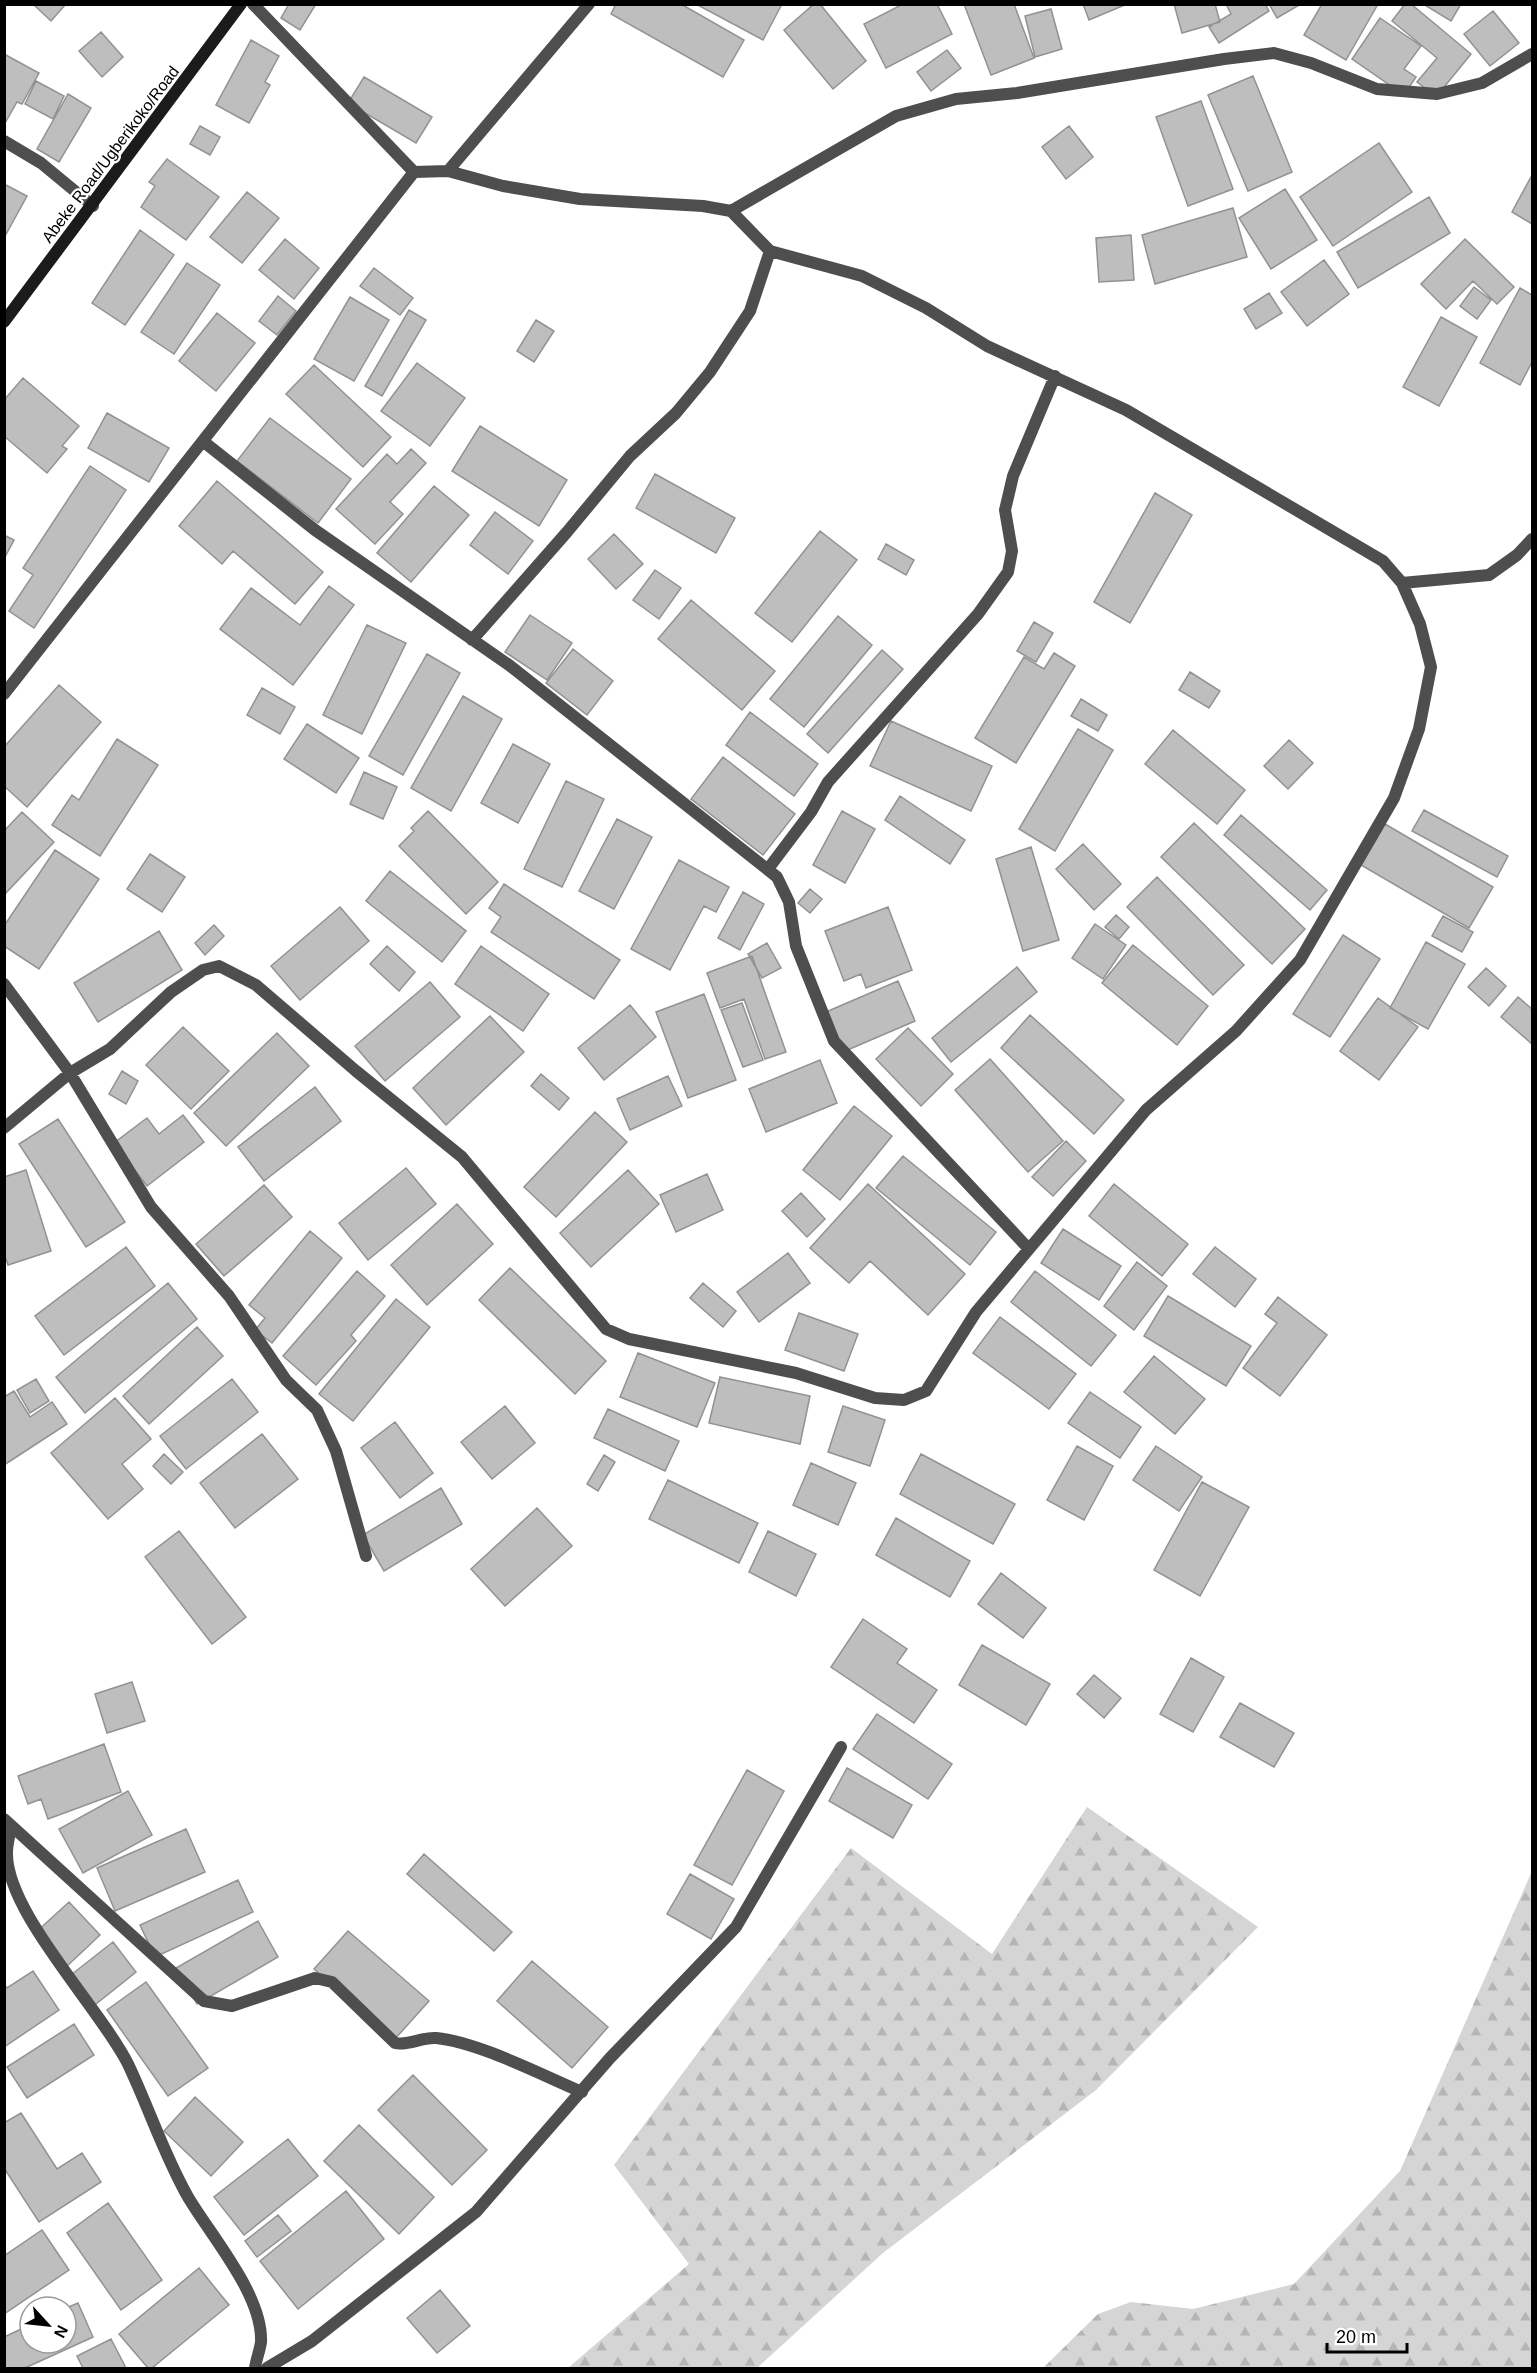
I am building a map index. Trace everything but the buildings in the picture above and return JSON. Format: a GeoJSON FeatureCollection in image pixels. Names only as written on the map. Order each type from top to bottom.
{"type":"FeatureCollection","features":[{"type":"Feature","properties":{"kind":"street","name":"Abeke Road/Ugberikoko/Road"},"geometry":{"type":"LineString","coordinates":[[4,322],[242,4]]}},
{"type":"Feature","properties":{"kind":"street"},"geometry":{"type":"LineString","coordinates":[[4,1128],[70,1073],[110,1049],[171,992],[202,970],[219,966],[233,971],[256,985],[356,1071],[462,1156],[606,1329],[629,1339],[796,1373],[875,1398],[904,1400],[926,1391],[976,1312],[1146,1110],[1236,1031],[1300,960],[1394,798],[1419,729],[1431,667],[1420,624],[1402,583],[1383,561],[1343,536],[1126,410],[987,346],[926,309],[862,276],[770,250],[732,212],[703,206],[580,199],[503,186],[448,171],[414,172],[253,4]]}},
{"type":"Feature","properties":{"kind":"street"},"geometry":{"type":"LineString","coordinates":[[448,171],[589,4]]}},
{"type":"Feature","properties":{"kind":"street"},"geometry":{"type":"LineString","coordinates":[[732,212],[896,116],[956,99],[1017,93],[1274,53],[1311,63],[1377,89],[1437,94],[1482,83],[1533,54]]}},
{"type":"Feature","properties":{"kind":"street"},"geometry":{"type":"LineString","coordinates":[[4,141],[41,163],[93,206]]}},
{"type":"Feature","properties":{"kind":"street"},"geometry":{"type":"LineString","coordinates":[[4,694],[414,172]]}},
{"type":"Feature","properties":{"kind":"street"},"geometry":{"type":"LineString","coordinates":[[472,640],[630,456],[676,413],[710,372],[750,311],[770,250]]}},
{"type":"Feature","properties":{"kind":"street"},"geometry":{"type":"LineString","coordinates":[[768,869],[811,812],[828,782],[978,614],[1008,572],[1012,552],[1005,510],[1013,476],[1055,376]]}},
{"type":"Feature","properties":{"kind":"street"},"geometry":{"type":"LineString","coordinates":[[204,442],[315,530],[508,665],[777,877],[789,902],[796,946],[834,1041],[1028,1248]]}},
{"type":"Feature","properties":{"kind":"street"},"geometry":{"type":"LineString","coordinates":[[1402,583],[1489,575],[1517,555],[1533,539]]}},
{"type":"Feature","properties":{"kind":"street"},"geometry":{"type":"LineString","coordinates":[[4,984],[70,1073],[151,1207],[229,1296],[286,1380],[317,1410],[336,1451],[366,1556]]}},
{"type":"Feature","properties":{"kind":"street"},"geometry":{"type":"LineString","coordinates":[[267,2368],[312,2341],[476,2212],[610,2058],[736,1928],[841,1747]]}},
{"type":"Feature","properties":{"kind":"street"},"geometry":{"type":"LineString","coordinates":[[8,1822],[204,2001],[232,2006],[315,1978],[332,1982],[395,2043],[405,2045],[416,2040],[436,2038],[521,2065],[582,2092]]}},
{"type":"Feature","properties":{"kind":"street"},"geometry":{"type":"LineString","coordinates":[[8,1822],[6,1854],[15,1891],[36,1929],[94,2009],[128,2063],[188,2196],[235,2268],[256,2312],[261,2341],[255,2368]]}},
{"type":"Feature","properties":{"kind":"green space"},"geometry":{"type":"Polygon","coordinates":[[[1087,1807],[1258,1927],[1096,2090],[883,2253],[757,2368],[568,2368],[689,2264],[614,2165],[851,1848],[992,1954],[1087,1807]]]}},
{"type":"Feature","properties":{"kind":"green space"},"geometry":{"type":"Polygon","coordinates":[[[1532,1871],[1532,2368],[1043,2368],[1098,2314],[1131,2302],[1193,2309],[1294,2284],[1400,2171],[1532,1871]]]}}]}
